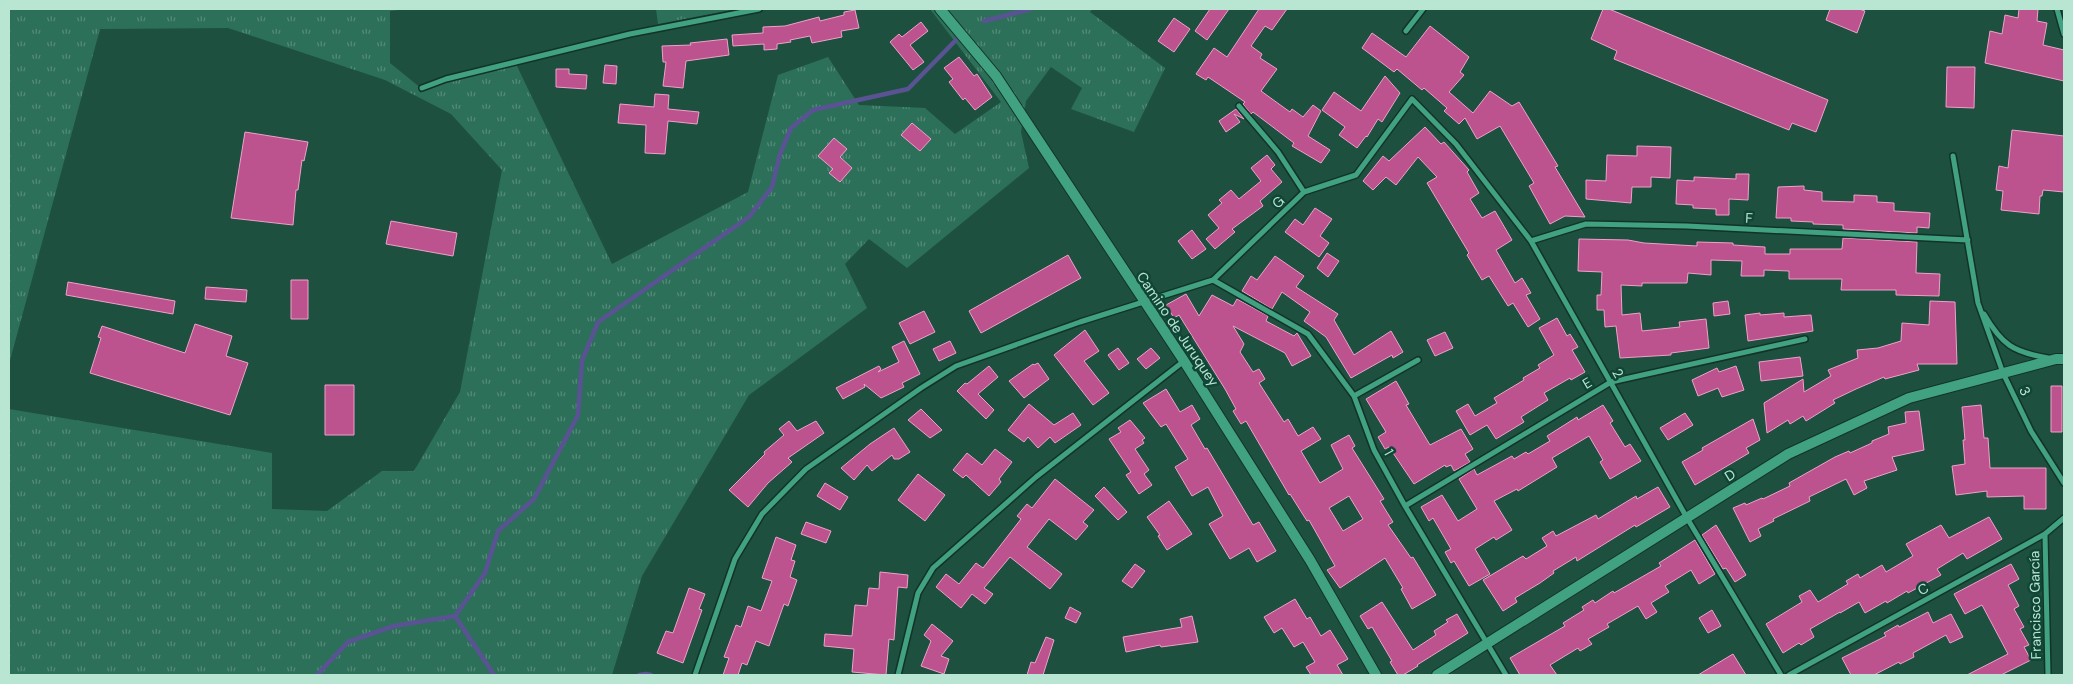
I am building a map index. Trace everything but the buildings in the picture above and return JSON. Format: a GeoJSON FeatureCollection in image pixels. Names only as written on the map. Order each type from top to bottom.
{"type":"FeatureCollection","features":[{"type":"Feature","properties":{"kind":"street"},"geometry":{"type":"LineString","coordinates":[[422,88],[446,79],[630,34],[759,9]]}},
{"type":"Feature","properties":{"kind":"street","name":"Camino de Juruquey"},"geometry":{"type":"LineString","coordinates":[[940,9],[996,76],[1143,302],[1184,361],[1310,560],[1376,675]]}},
{"type":"Feature","properties":{"kind":"street"},"geometry":{"type":"LineString","coordinates":[[1406,31],[1423,9]]}},
{"type":"Feature","properties":{"kind":"street"},"geometry":{"type":"LineString","coordinates":[[2057,9],[2064,34]]}},
{"type":"Feature","properties":{"kind":"street","name":"G"},"geometry":{"type":"LineString","coordinates":[[695,675],[735,559],[762,514],[806,469],[921,388],[956,366],[993,351],[1213,280],[1304,192],[1356,175],[1412,99]]}},
{"type":"Feature","properties":{"kind":"street","name":"2"},"geometry":{"type":"LineString","coordinates":[[1412,99],[1456,144],[1531,241],[1687,518],[1781,675]]}},
{"type":"Feature","properties":{"kind":"street"},"geometry":{"type":"LineString","coordinates":[[1239,106],[1278,152],[1304,192]]}},
{"type":"Feature","properties":{"kind":"street","name":"3"},"geometry":{"type":"LineString","coordinates":[[1953,156],[1978,303],[2003,373],[2031,430],[2064,483]]}},
{"type":"Feature","properties":{"kind":"street","name":"F"},"geometry":{"type":"LineString","coordinates":[[1531,241],[1586,224],[1687,226],[1968,240]]}},
{"type":"Feature","properties":{"kind":"street","name":"1"},"geometry":{"type":"LineString","coordinates":[[1213,280],[1308,334],[1354,396],[1374,450],[1405,506],[1506,675]]}},
{"type":"Feature","properties":{"kind":"street","name":"3"},"geometry":{"type":"LineString","coordinates":[[1978,303],[1995,332],[2012,348],[2031,355],[2060,359]]}},
{"type":"Feature","properties":{"kind":"street","name":"E"},"geometry":{"type":"LineString","coordinates":[[1405,506],[1611,382],[1805,340]]}},
{"type":"Feature","properties":{"kind":"street","name":"D"},"geometry":{"type":"LineString","coordinates":[[1438,675],[1788,454],[1901,402],[2060,359]]}},
{"type":"Feature","properties":{"kind":"street"},"geometry":{"type":"LineString","coordinates":[[1354,396],[1418,360]]}},
{"type":"Feature","properties":{"kind":"street"},"geometry":{"type":"LineString","coordinates":[[898,675],[918,593],[933,568],[1036,477],[1184,361]]}},
{"type":"Feature","properties":{"kind":"street","name":"C"},"geometry":{"type":"LineString","coordinates":[[1789,675],[2045,534],[2064,518]]}},
{"type":"Feature","properties":{"kind":"street","name":"Francisco García"},"geometry":{"type":"LineString","coordinates":[[2045,534],[2048,675]]}},
{"type":"Feature","properties":{"kind":"green space"},"geometry":{"type":"Polygon","coordinates":[[[9,9],[408,9],[390,11],[390,63],[422,89],[516,64],[612,264],[748,192],[778,75],[828,57],[859,105],[925,108],[955,134],[1001,102],[930,9],[1092,9],[1090,12],[1165,68],[1134,132],[1071,109],[1082,88],[1051,67],[1026,101],[1021,132],[1029,168],[907,268],[869,239],[845,264],[867,308],[749,395],[642,576],[612,675],[9,675],[9,409],[272,453],[272,509],[327,511],[382,471],[414,471],[460,392],[502,170],[451,114],[385,80],[228,28],[100,29],[9,364],[9,9]]]}},
{"type":"Feature","properties":{"kind":"green space"},"geometry":{"type":"Polygon","coordinates":[[[656,9],[736,9],[658,24],[656,9]]]}},
{"type":"Feature","properties":{"kind":"waterway"},"geometry":{"type":"LineString","coordinates":[[984,21],[1031,9]]}},
{"type":"Feature","properties":{"kind":"waterway"},"geometry":{"type":"LineString","coordinates":[[317,675],[348,642],[394,626],[455,616],[485,573],[498,531],[534,499],[578,415],[582,361],[598,322],[749,217],[772,187],[780,154],[791,128],[813,110],[908,89],[956,40]]}},
{"type":"Feature","properties":{"kind":"waterway"},"geometry":{"type":"LineString","coordinates":[[455,616],[494,675]]}},
{"type":"Feature","properties":{"kind":"waterway"},"geometry":{"type":"LineString","coordinates":[[639,675],[651,675]]}}]}
